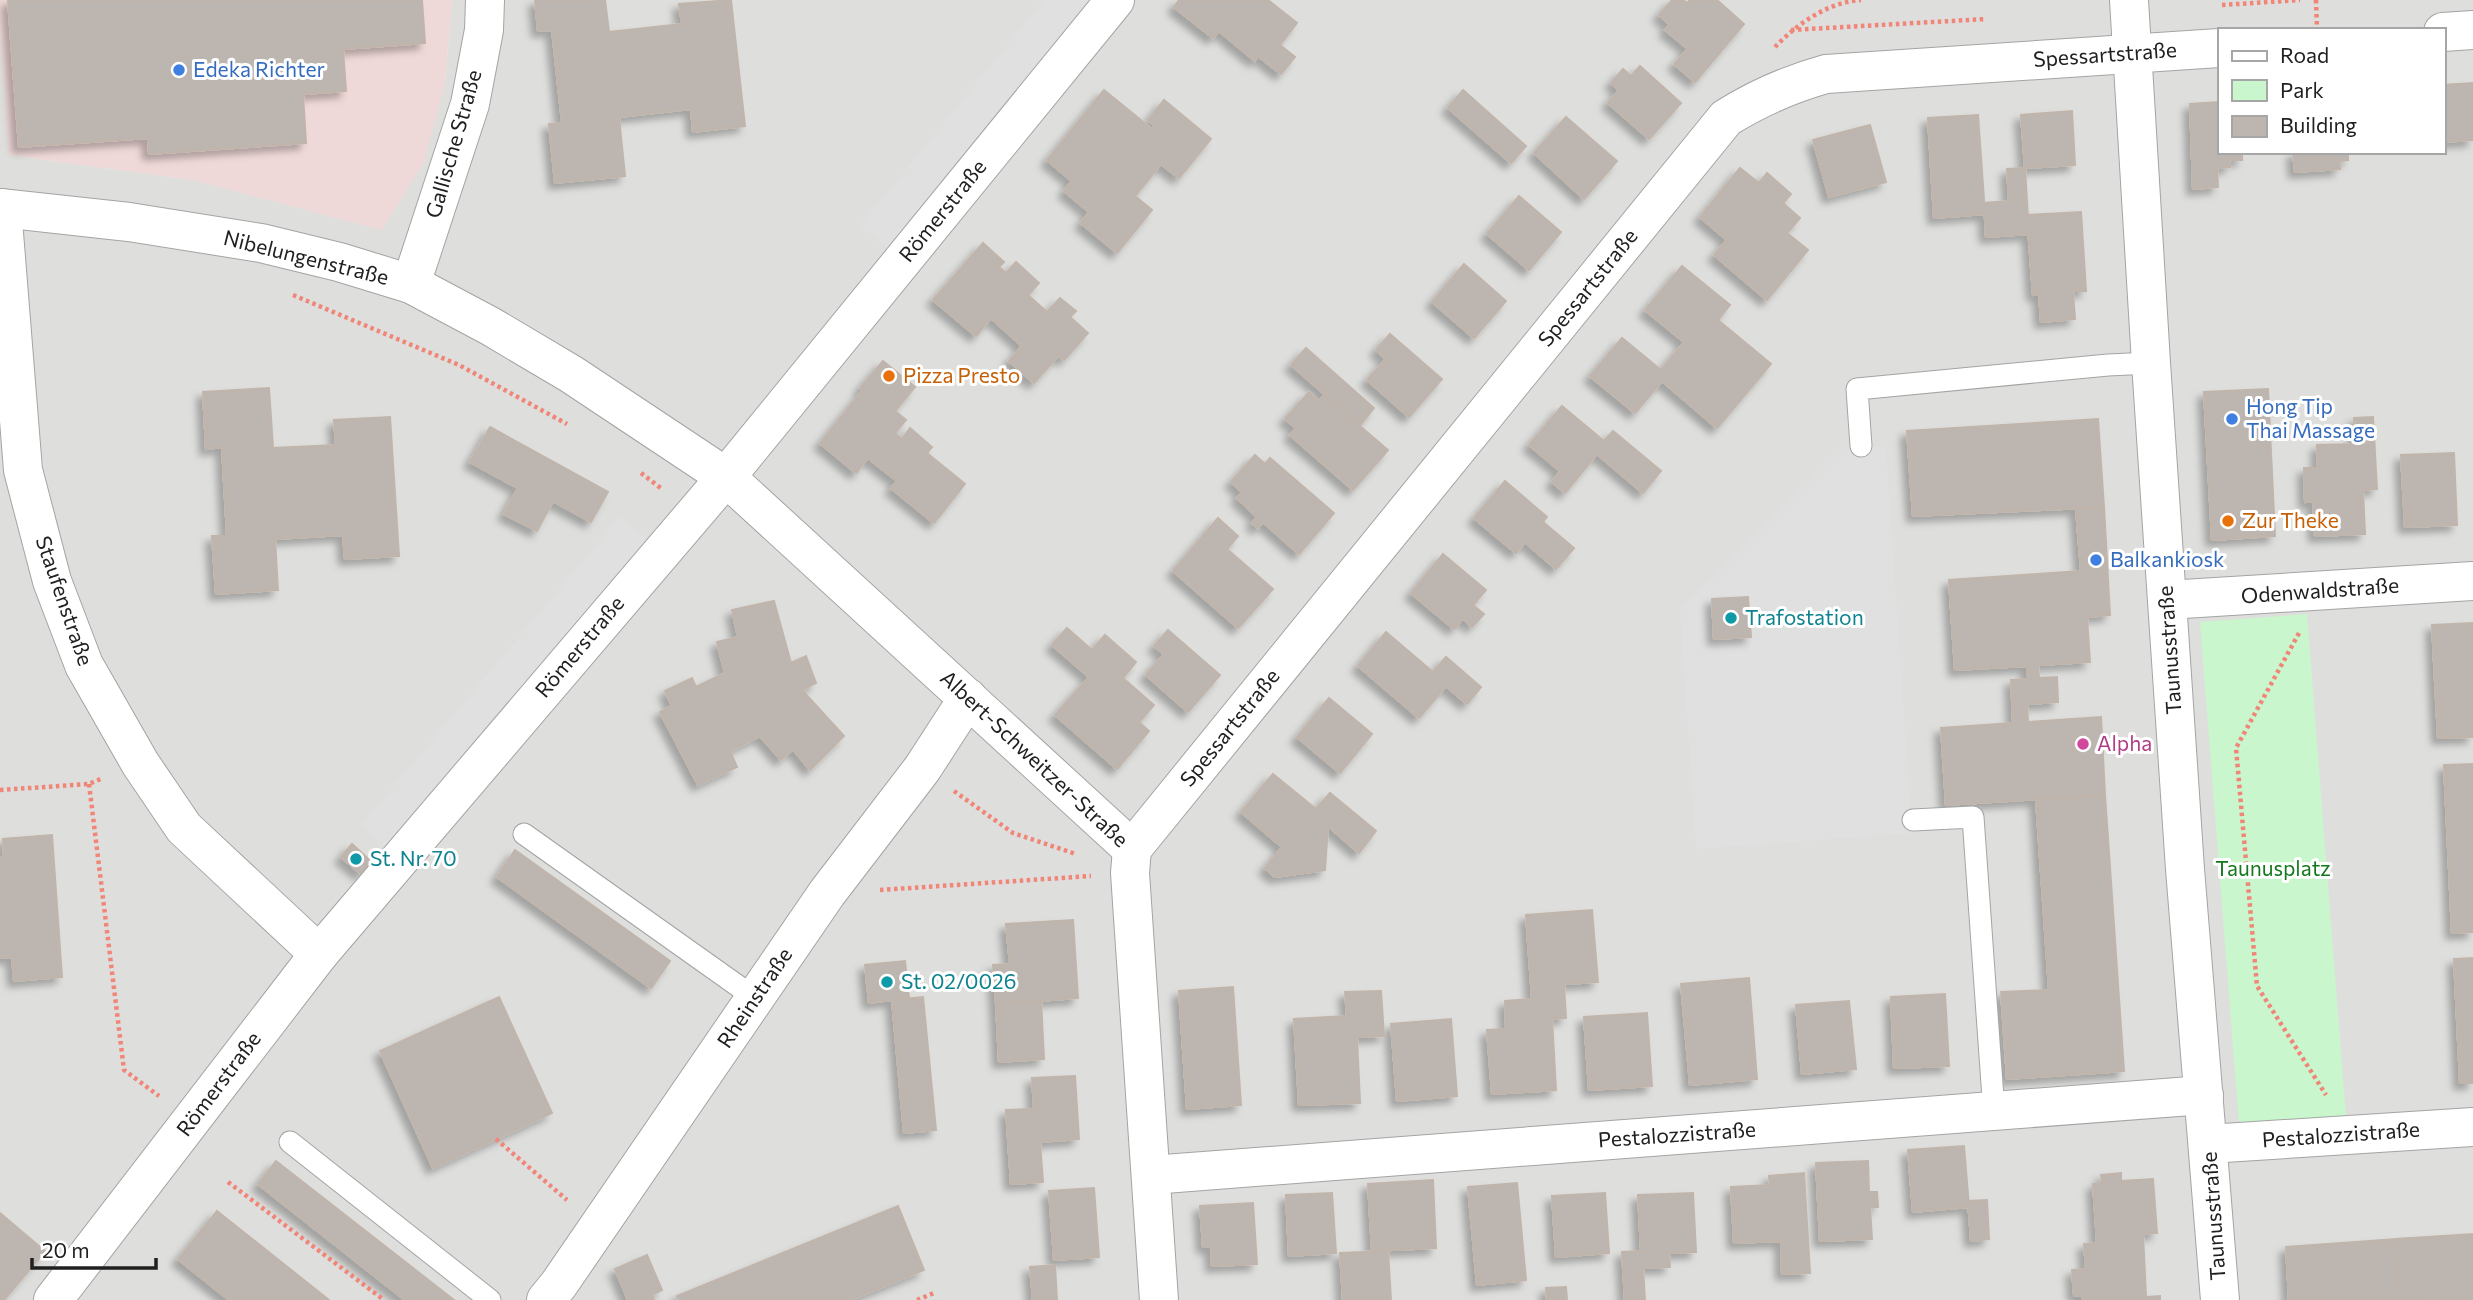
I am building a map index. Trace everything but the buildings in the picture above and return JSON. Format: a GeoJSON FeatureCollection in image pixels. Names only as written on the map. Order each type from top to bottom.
{"type":"FeatureCollection","features":[{"type":"Feature","properties":{"kind":"street","name":"Gallische Straße"},"geometry":{"type":"LineString","coordinates":[[411,284],[470,104],[484,30],[485,0]]}},
{"type":"Feature","properties":{"kind":"street","name":"Römerstraße"},"geometry":{"type":"LineString","coordinates":[[53,1300],[319,954],[726,477],[1115,0]]}},
{"type":"Feature","properties":{"kind":"street","name":"Taunusstraße"},"geometry":{"type":"LineString","coordinates":[[2129,0],[2185,869],[2220,1300]]}},
{"type":"Feature","properties":{"kind":"street"},"geometry":{"type":"LineString","coordinates":[[2445,32],[2473,30]]}},
{"type":"Feature","properties":{"kind":"street","name":"Spessartstraße"},"geometry":{"type":"LineString","coordinates":[[1131,861],[1726,118],[1757,99],[1794,83],[1826,74],[2218,48]]}},
{"type":"Feature","properties":{"kind":"street","name":"Nibelungenstraße"},"geometry":{"type":"LineString","coordinates":[[1,201],[261,243],[339,262],[411,284],[571,374],[726,477]]}},
{"type":"Feature","properties":{"kind":"street","name":"Staufenstraße"},"geometry":{"type":"LineString","coordinates":[[1,201],[23,470],[52,581],[84,665],[140,763],[184,828],[319,954]]}},
{"type":"Feature","properties":{"kind":"street","name":"Albert-Schweitzer-Straße"},"geometry":{"type":"LineString","coordinates":[[726,477],[968,698],[1131,861],[1159,1300]]}},
{"type":"Feature","properties":{"kind":"street","name":"Odenwaldstraße"},"geometry":{"type":"LineString","coordinates":[[2167,600],[2473,581]]}},
{"type":"Feature","properties":{"kind":"street","name":"Rheinstraße"},"geometry":{"type":"LineString","coordinates":[[555,1295],[598,1226],[827,893],[922,769],[968,698]]}},
{"type":"Feature","properties":{"kind":"street","name":"Pestalozzistraße"},"geometry":{"type":"LineString","coordinates":[[1150,1175],[2204,1095]]}},
{"type":"Feature","properties":{"kind":"street","name":"Pestalozzistraße"},"geometry":{"type":"LineString","coordinates":[[2208,1143],[2473,1126]]}},
{"type":"Feature","properties":{"kind":"lane"},"geometry":{"type":"LineString","coordinates":[[1861,446],[1857,389],[2151,363]]}},
{"type":"Feature","properties":{"kind":"lane"},"geometry":{"type":"LineString","coordinates":[[1913,820],[1973,817],[1994,1112]]}},
{"type":"Feature","properties":{"kind":"lane"},"geometry":{"type":"LineString","coordinates":[[524,834],[755,998]]}},
{"type":"Feature","properties":{"kind":"lane"},"geometry":{"type":"LineString","coordinates":[[290,1142],[491,1300]]}},
{"type":"Feature","properties":{"kind":"path"},"geometry":{"type":"LineString","coordinates":[[2316,0],[2317,28]]}},
{"type":"Feature","properties":{"kind":"path"},"geometry":{"type":"LineString","coordinates":[[286,292],[459,365],[575,428]]}},
{"type":"Feature","properties":{"kind":"path"},"geometry":{"type":"LineString","coordinates":[[630,465],[695,513]]}},
{"type":"Feature","properties":{"kind":"path"},"geometry":{"type":"LineString","coordinates":[[2322,591],[2236,748],[2257,986],[2351,1134]]}},
{"type":"Feature","properties":{"kind":"path"},"geometry":{"type":"LineString","coordinates":[[0,790],[89,784],[140,763]]}},
{"type":"Feature","properties":{"kind":"path"},"geometry":{"type":"LineString","coordinates":[[922,769],[1013,833],[1131,861]]}},
{"type":"Feature","properties":{"kind":"path"},"geometry":{"type":"LineString","coordinates":[[89,784],[124,1070],[191,1120]]}},
{"type":"Feature","properties":{"kind":"path"},"geometry":{"type":"LineString","coordinates":[[827,893],[1131,861]]}},
{"type":"Feature","properties":{"kind":"path"},"geometry":{"type":"LineString","coordinates":[[496,1139],[598,1226]]}},
{"type":"Feature","properties":{"kind":"path"},"geometry":{"type":"LineString","coordinates":[[228,1182],[384,1300]]}},
{"type":"Feature","properties":{"kind":"path"},"geometry":{"type":"LineString","coordinates":[[917,1300],[934,1293]]}},
{"type":"Feature","properties":{"kind":"shaded area","name":"Edeka Richter"},"geometry":{"type":"Polygon","coordinates":[[[0,0],[452,0],[445,82],[424,162],[382,230],[192,180],[9,155],[0,0]]]}},
{"type":"Feature","properties":{"kind":"shaded area"},"geometry":{"type":"Polygon","coordinates":[[[452,0],[2473,0],[2473,1300],[0,1300],[0,30],[10,155],[192,180],[445,82],[452,0]]]}},
{"type":"Feature","properties":{"kind":"shaded area"},"geometry":{"type":"Polygon","coordinates":[[[1044,0],[1088,0],[887,248],[860,226],[1044,0]]]}},
{"type":"Feature","properties":{"kind":"shaded area"},"geometry":{"type":"Polygon","coordinates":[[[1846,446],[1886,447],[1912,833],[1696,849],[1680,611],[1846,446]]]}},
{"type":"Feature","properties":{"kind":"shaded area"},"geometry":{"type":"Polygon","coordinates":[[[620,517],[647,539],[387,848],[361,825],[620,517]]]}},
{"type":"Feature","properties":{"kind":"green space","name":"Taunusplatz"},"geometry":{"type":"Polygon","coordinates":[[[2307,614],[2346,1116],[2239,1124],[2200,622],[2307,614]]]}},
{"type":"Feature","properties":{"kind":"place","name":"Edeka Richter"},"geometry":{"type":"Point","coordinates":[179,70]}},
{"type":"Feature","properties":{"kind":"place","name":"Pizza Presto"},"geometry":{"type":"Point","coordinates":[889,376]}},
{"type":"Feature","properties":{"kind":"place","name":"Hong Tip Thai Massage"},"geometry":{"type":"Point","coordinates":[2232,419]}},
{"type":"Feature","properties":{"kind":"place","name":"Zur Theke"},"geometry":{"type":"Point","coordinates":[2228,521]}},
{"type":"Feature","properties":{"kind":"place","name":"Balkankiosk"},"geometry":{"type":"Point","coordinates":[2096,560]}},
{"type":"Feature","properties":{"kind":"place","name":"Trafostation"},"geometry":{"type":"Point","coordinates":[1731,618]}},
{"type":"Feature","properties":{"kind":"place","name":"Alpha"},"geometry":{"type":"Point","coordinates":[2083,744]}},
{"type":"Feature","properties":{"kind":"place","name":"St. Nr. 70"},"geometry":{"type":"Point","coordinates":[356,859]}},
{"type":"Feature","properties":{"kind":"place","name":"St. 02/0026"},"geometry":{"type":"Point","coordinates":[887,982]}}]}
